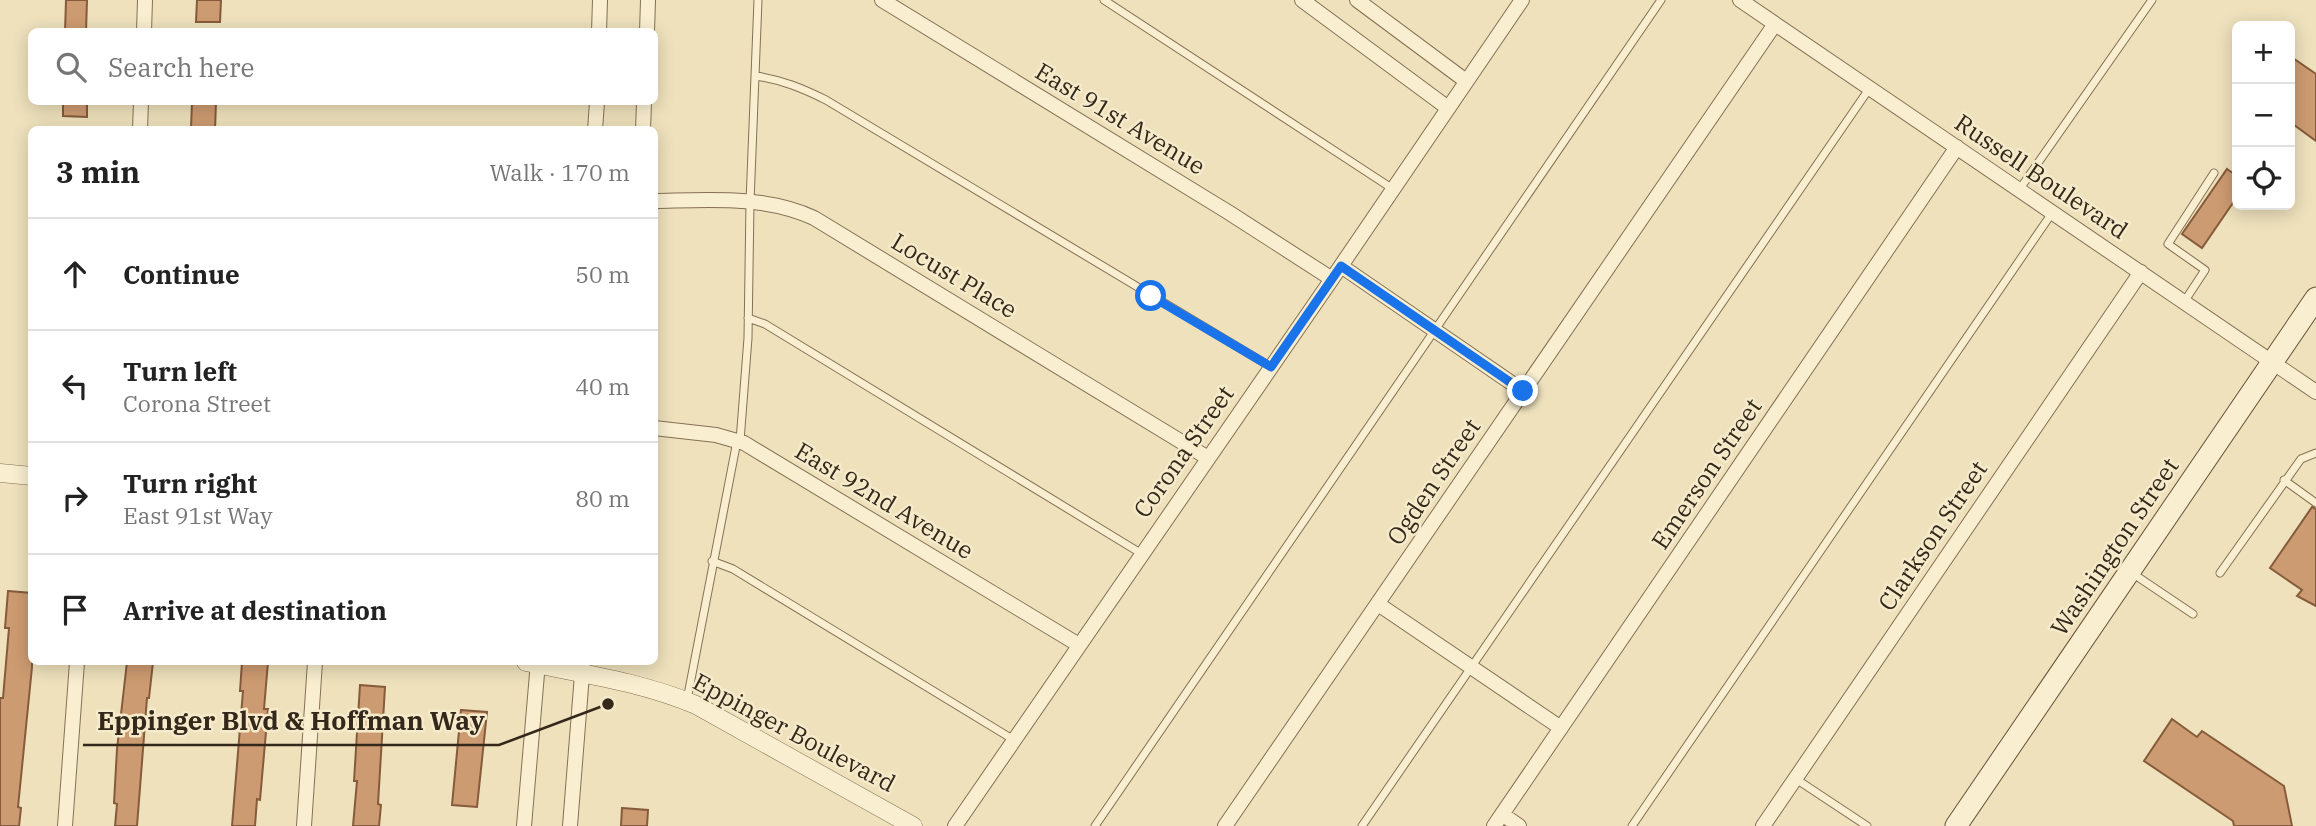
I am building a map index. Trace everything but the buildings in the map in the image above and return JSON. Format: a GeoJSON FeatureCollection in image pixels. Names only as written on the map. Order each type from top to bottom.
{"type":"FeatureCollection","features":[{"type":"Feature","properties":{"kind":"main road","name":"Washington Street"},"geometry":{"type":"LineString","coordinates":[[1956,826],[2272,362],[2314,306]]}},
{"type":"Feature","properties":{"kind":"street"},"geometry":{"type":"LineString","coordinates":[[144,28],[145,0]]}},
{"type":"Feature","properties":{"kind":"street"},"geometry":{"type":"LineString","coordinates":[[599,28],[600,0]]}},
{"type":"Feature","properties":{"kind":"street"},"geometry":{"type":"LineString","coordinates":[[647,28],[648,0]]}},
{"type":"Feature","properties":{"kind":"street","name":"East 91st Avenue"},"geometry":{"type":"LineString","coordinates":[[881,0],[1228,212],[1332,279]]}},
{"type":"Feature","properties":{"kind":"street"},"geometry":{"type":"LineString","coordinates":[[1302,0],[1448,108]]}},
{"type":"Feature","properties":{"kind":"street"},"geometry":{"type":"LineString","coordinates":[[1357,0],[1466,81]]}},
{"type":"Feature","properties":{"kind":"street","name":"Corona Street"},"geometry":{"type":"LineString","coordinates":[[955,826],[1521,0]]}},
{"type":"Feature","properties":{"kind":"street","name":"Russell Boulevard"},"geometry":{"type":"LineString","coordinates":[[1740,0],[2316,392]]}},
{"type":"Feature","properties":{"kind":"street","name":"Ogden Street"},"geometry":{"type":"LineString","coordinates":[[1225,826],[1775,24]]}},
{"type":"Feature","properties":{"kind":"street"},"geometry":{"type":"LineString","coordinates":[[140,126],[141,105]]}},
{"type":"Feature","properties":{"kind":"street"},"geometry":{"type":"LineString","coordinates":[[596,126],[597,105]]}},
{"type":"Feature","properties":{"kind":"street"},"geometry":{"type":"LineString","coordinates":[[643,126],[644,105]]}},
{"type":"Feature","properties":{"kind":"street","name":"Emerson Street"},"geometry":{"type":"LineString","coordinates":[[1498,820],[1957,147]]}},
{"type":"Feature","properties":{"kind":"street","name":"Locust Place"},"geometry":{"type":"LineString","coordinates":[[658,201],[750,202],[780,206],[814,218],[1208,458]]}},
{"type":"Feature","properties":{"kind":"street"},"geometry":{"type":"LineString","coordinates":[[1341,266],[1523,391]]}},
{"type":"Feature","properties":{"kind":"street","name":"Clarkson Street"},"geometry":{"type":"LineString","coordinates":[[1763,826],[2141,272]]}},
{"type":"Feature","properties":{"kind":"street","name":"East 92nd Avenue"},"geometry":{"type":"LineString","coordinates":[[658,428],[716,435],[739,441],[1079,645]]}},
{"type":"Feature","properties":{"kind":"street"},"geometry":{"type":"LineString","coordinates":[[0,473],[28,476]]}},
{"type":"Feature","properties":{"kind":"street"},"geometry":{"type":"LineString","coordinates":[[1378,604],[1561,728]]}},
{"type":"Feature","properties":{"kind":"street"},"geometry":{"type":"LineString","coordinates":[[65,826],[77,665]]}},
{"type":"Feature","properties":{"kind":"street"},"geometry":{"type":"LineString","coordinates":[[304,826],[316,665]]}},
{"type":"Feature","properties":{"kind":"street"},"geometry":{"type":"LineString","coordinates":[[524,826],[534,665]]}},
{"type":"Feature","properties":{"kind":"street","name":"Eppinger Boulevard"},"geometry":{"type":"LineString","coordinates":[[563,665],[582,667],[687,701],[913,826]]}},
{"type":"Feature","properties":{"kind":"street"},"geometry":{"type":"LineString","coordinates":[[570,826],[582,667]]}},
{"type":"Feature","properties":{"kind":"street"},"geometry":{"type":"LineString","coordinates":[[1498,820],[1519,826]]}},
{"type":"Feature","properties":{"kind":"lane"},"geometry":{"type":"LineString","coordinates":[[687,701],[712,561],[739,441],[748,318],[758,0]]}},
{"type":"Feature","properties":{"kind":"lane"},"geometry":{"type":"LineString","coordinates":[[1104,0],[1393,189]]}},
{"type":"Feature","properties":{"kind":"lane"},"geometry":{"type":"LineString","coordinates":[[1095,826],[1661,0]]}},
{"type":"Feature","properties":{"kind":"lane"},"geometry":{"type":"LineString","coordinates":[[2019,190],[2152,0]]}},
{"type":"Feature","properties":{"kind":"lane"},"geometry":{"type":"LineString","coordinates":[[756,76],[779,79],[826,100],[1271,367]]}},
{"type":"Feature","properties":{"kind":"lane"},"geometry":{"type":"LineString","coordinates":[[1362,826],[1870,88]]}},
{"type":"Feature","properties":{"kind":"lane"},"geometry":{"type":"LineString","coordinates":[[2183,302],[2205,270],[2168,244],[2214,173]]}},
{"type":"Feature","properties":{"kind":"lane"},"geometry":{"type":"LineString","coordinates":[[1632,826],[2052,212]]}},
{"type":"Feature","properties":{"kind":"lane"},"geometry":{"type":"LineString","coordinates":[[748,318],[765,324],[1142,554]]}},
{"type":"Feature","properties":{"kind":"lane"},"geometry":{"type":"LineString","coordinates":[[2220,573],[2284,480],[2301,459],[2316,453]]}},
{"type":"Feature","properties":{"kind":"lane"},"geometry":{"type":"LineString","coordinates":[[2284,480],[2316,503]]}},
{"type":"Feature","properties":{"kind":"lane"},"geometry":{"type":"LineString","coordinates":[[712,561],[733,569],[1014,740]]}},
{"type":"Feature","properties":{"kind":"lane"},"geometry":{"type":"LineString","coordinates":[[2130,572],[2193,614]]}},
{"type":"Feature","properties":{"kind":"lane"},"geometry":{"type":"LineString","coordinates":[[1795,779],[1867,826]]}},
{"type":"Feature","properties":{"kind":"place","name":"Eppinger Blvd & Hoffman Way"},"geometry":{"type":"Point","coordinates":[608,704]}},
{"type":"Feature","properties":{"kind":"route"},"geometry":{"type":"LineString","coordinates":[[1151,296],[1271,367],[1341,266],[1523,391]]}}]}
